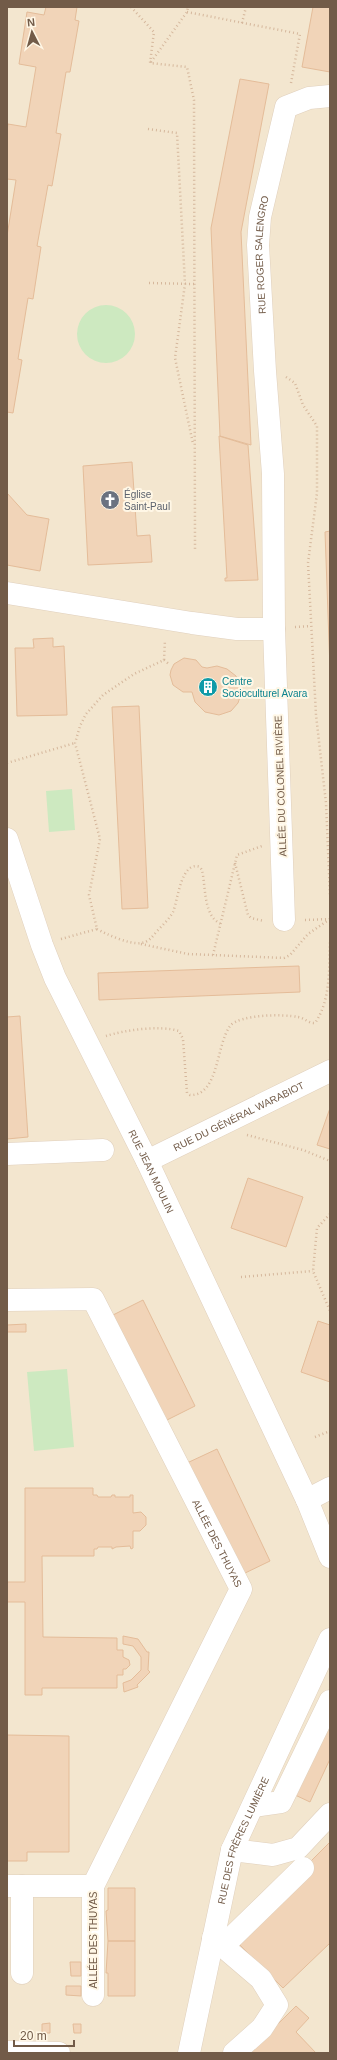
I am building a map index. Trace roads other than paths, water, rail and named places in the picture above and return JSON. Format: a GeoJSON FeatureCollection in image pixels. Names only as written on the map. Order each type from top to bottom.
{"type":"FeatureCollection","features":[{"type":"Feature","properties":{"kind":"street","name":"RUE ROGER SALENGRO"},"geometry":{"type":"LineString","coordinates":[[273,474],[265,371],[258,245],[260,217],[286,107],[309,98],[330,96]]}},
{"type":"Feature","properties":{"kind":"street","name":"ALLÉE DU COLONEL RIVIÈRE"},"geometry":{"type":"LineString","coordinates":[[273,474],[274,629],[283,838],[284,920]]}},
{"type":"Feature","properties":{"kind":"street"},"geometry":{"type":"LineString","coordinates":[[7,593],[237,629],[274,629]]}},
{"type":"Feature","properties":{"kind":"street","name":"RUE JEAN MOULIN"},"geometry":{"type":"LineString","coordinates":[[7,839],[54,978],[147,1161],[307,1500]]}},
{"type":"Feature","properties":{"kind":"street","name":"RUE DU GÉNÉRAL WARABIOT"},"geometry":{"type":"LineString","coordinates":[[147,1161],[330,1071]]}},
{"type":"Feature","properties":{"kind":"street"},"geometry":{"type":"LineString","coordinates":[[7,1154],[103,1150]]}},
{"type":"Feature","properties":{"kind":"street","name":"ALLÉE DES THUYAS"},"geometry":{"type":"LineString","coordinates":[[7,1300],[93,1299],[241,1589],[92,1886],[93,1995]]}},
{"type":"Feature","properties":{"kind":"street"},"geometry":{"type":"LineString","coordinates":[[330,1488],[307,1500],[330,1557]]}},
{"type":"Feature","properties":{"kind":"street","name":"RUE DES FRÈRES LUMIÈRE"},"geometry":{"type":"LineString","coordinates":[[189,2053],[218,1942],[232,1850],[330,1639]]}},
{"type":"Feature","properties":{"kind":"street"},"geometry":{"type":"LineString","coordinates":[[253,1806],[281,1802],[330,1701]]}},
{"type":"Feature","properties":{"kind":"street"},"geometry":{"type":"LineString","coordinates":[[232,1850],[273,1855],[298,1848],[330,1814]]}},
{"type":"Feature","properties":{"kind":"street"},"geometry":{"type":"LineString","coordinates":[[234,2053],[262,2028],[277,2005],[261,1979],[218,1942],[303,1868]]}},
{"type":"Feature","properties":{"kind":"street"},"geometry":{"type":"LineString","coordinates":[[14,1886],[22,1973]]}},
{"type":"Feature","properties":{"kind":"street","name":"ALLÉE DES THUYAS"},"geometry":{"type":"LineString","coordinates":[[14,1886],[92,1886]]}},
{"type":"Feature","properties":{"kind":"street"},"geometry":{"type":"LineString","coordinates":[[7,2052],[59,2053]]}},
{"type":"Feature","properties":{"kind":"place","name":"Église Saint-Paul"},"geometry":{"type":"Point","coordinates":[110,500]}},
{"type":"Feature","properties":{"kind":"place","name":"Centre Socioculturel Avara"},"geometry":{"type":"Point","coordinates":[208,687]}}]}
